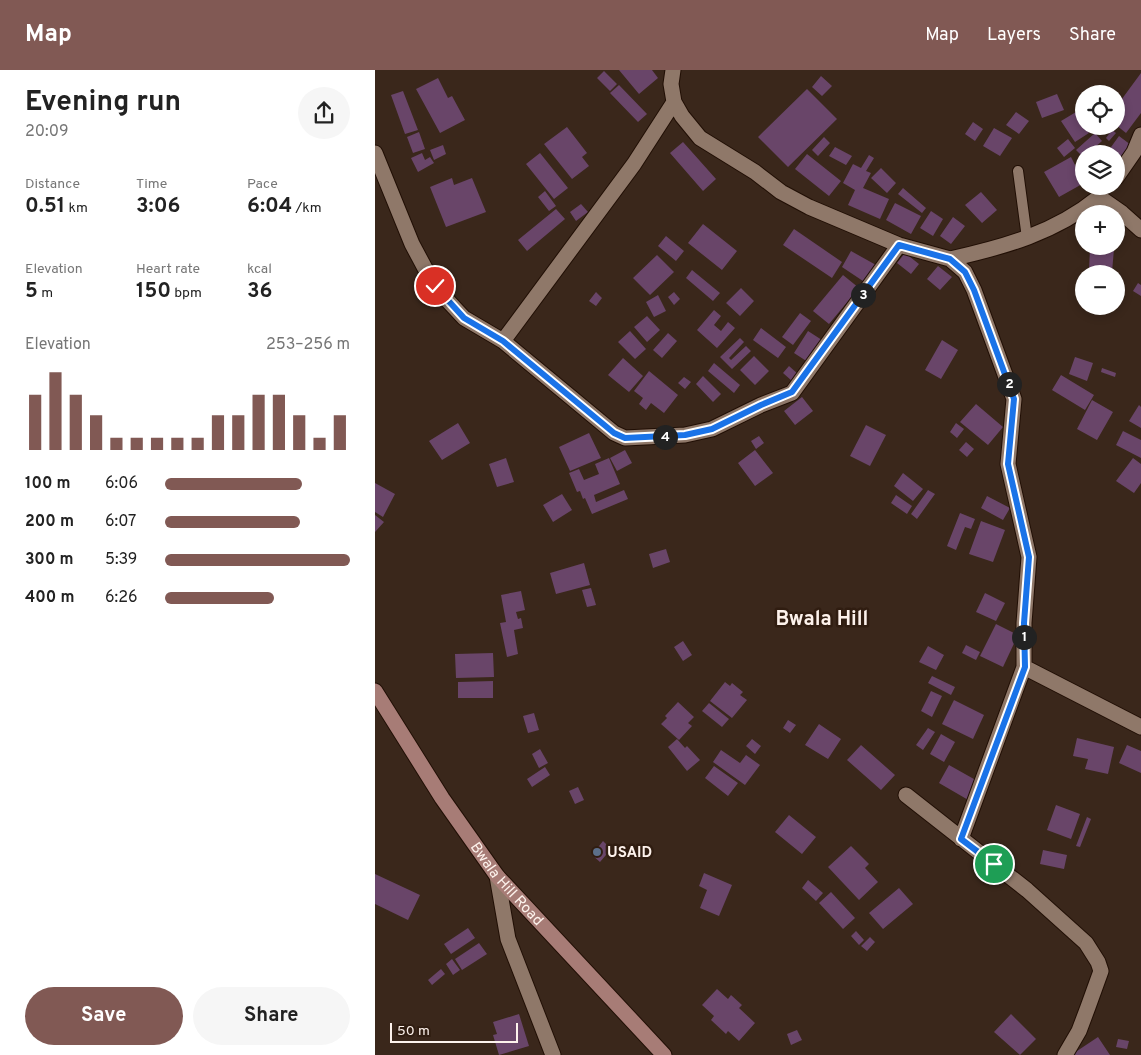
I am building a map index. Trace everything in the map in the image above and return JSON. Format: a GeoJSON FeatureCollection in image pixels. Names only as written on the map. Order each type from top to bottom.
{"type":"FeatureCollection","features":[{"type":"Feature","properties":{"kind":"street"},"geometry":{"type":"LineString","coordinates":[[673,70],[671,84],[674,102],[681,116],[700,138],[755,172],[781,192],[809,207],[899,245],[950,259],[965,272],[974,290],[1014,399],[1008,464],[1029,557],[1024,623],[1025,667],[961,839]]}},
{"type":"Feature","properties":{"kind":"street"},"geometry":{"type":"LineString","coordinates":[[503,341],[634,164],[674,102]]}},
{"type":"Feature","properties":{"kind":"street"},"geometry":{"type":"LineString","coordinates":[[1125,165],[1134,152],[1141,135]]}},
{"type":"Feature","properties":{"kind":"street"},"geometry":{"type":"LineString","coordinates":[[375,153],[412,244],[435,286],[464,318],[503,341],[614,433],[625,438],[679,436],[712,429],[792,392],[899,245]]}},
{"type":"Feature","properties":{"kind":"street"},"geometry":{"type":"LineString","coordinates":[[950,259],[998,248],[1027,238],[1081,212],[1101,195]]}},
{"type":"Feature","properties":{"kind":"street"},"geometry":{"type":"LineString","coordinates":[[1107,195],[1122,213],[1141,230]]}},
{"type":"Feature","properties":{"kind":"street"},"geometry":{"type":"LineString","coordinates":[[1025,667],[1141,727]]}},
{"type":"Feature","properties":{"kind":"street","name":"Bwala Hill Road"},"geometry":{"type":"LineString","coordinates":[[375,691],[442,798],[497,876],[664,1055]]}},
{"type":"Feature","properties":{"kind":"street"},"geometry":{"type":"LineString","coordinates":[[906,794],[1027,890],[1079,936],[1099,962],[1101,971],[1079,1032],[1065,1055]]}},
{"type":"Feature","properties":{"kind":"street"},"geometry":{"type":"LineString","coordinates":[[497,876],[509,939],[553,1055]]}},
{"type":"Feature","properties":{"kind":"lane"},"geometry":{"type":"LineString","coordinates":[[1018,171],[1027,238]]}},
{"type":"Feature","properties":{"kind":"building"},"geometry":{"type":"Polygon","coordinates":[[[619,70],[652,70],[658,78],[639,94],[619,70]]]}},
{"type":"Feature","properties":{"kind":"building"},"geometry":{"type":"Polygon","coordinates":[[[604,71],[617,84],[610,91],[597,78],[604,71]]]}},
{"type":"Feature","properties":{"kind":"building"},"geometry":{"type":"Polygon","coordinates":[[[1141,73],[1141,113],[1126,133],[1125,132],[1125,95],[1141,73]]]}},
{"type":"Feature","properties":{"kind":"building"},"geometry":{"type":"Polygon","coordinates":[[[821,76],[832,86],[822,96],[812,87],[821,76]]]}},
{"type":"Feature","properties":{"kind":"building"},"geometry":{"type":"Polygon","coordinates":[[[438,78],[448,98],[452,96],[465,120],[440,133],[416,89],[438,78]]]}},
{"type":"Feature","properties":{"kind":"building"},"geometry":{"type":"Polygon","coordinates":[[[619,85],[647,114],[638,122],[610,93],[619,85]]]}},
{"type":"Feature","properties":{"kind":"building"},"geometry":{"type":"Polygon","coordinates":[[[807,89],[837,119],[788,167],[758,137],[807,89]]]}},
{"type":"Feature","properties":{"kind":"building"},"geometry":{"type":"Polygon","coordinates":[[[403,91],[418,130],[405,134],[391,95],[403,91]]]}},
{"type":"Feature","properties":{"kind":"building"},"geometry":{"type":"Polygon","coordinates":[[[1057,94],[1064,110],[1042,118],[1036,102],[1057,94]]]}},
{"type":"Feature","properties":{"kind":"building"},"geometry":{"type":"Polygon","coordinates":[[[1016,112],[1029,121],[1019,134],[1006,125],[1016,112]]]}},
{"type":"Feature","properties":{"kind":"building"},"geometry":{"type":"Polygon","coordinates":[[[1075,113],[1075,135],[1086,135],[1075,142],[1061,121],[1075,113]]]}},
{"type":"Feature","properties":{"kind":"building"},"geometry":{"type":"Polygon","coordinates":[[[973,122],[983,129],[975,141],[965,134],[973,122]]]}},
{"type":"Feature","properties":{"kind":"building"},"geometry":{"type":"Polygon","coordinates":[[[567,127],[587,153],[582,157],[589,166],[572,179],[544,144],[567,127]]]}},
{"type":"Feature","properties":{"kind":"building"},"geometry":{"type":"Polygon","coordinates":[[[994,128],[1012,138],[1000,156],[983,146],[994,128]]]}},
{"type":"Feature","properties":{"kind":"building"},"geometry":{"type":"Polygon","coordinates":[[[419,132],[425,149],[413,153],[407,137],[419,132]]]}},
{"type":"Feature","properties":{"kind":"building"},"geometry":{"type":"Polygon","coordinates":[[[1093,135],[1097,135],[1102,141],[1097,145],[1082,145],[1093,135]]]}},
{"type":"Feature","properties":{"kind":"building"},"geometry":{"type":"Polygon","coordinates":[[[1108,135],[1114,135],[1109,141],[1106,138],[1108,135]]]}},
{"type":"Feature","properties":{"kind":"building"},"geometry":{"type":"Polygon","coordinates":[[[1119,136],[1131,145],[1125,153],[1125,145],[1112,145],[1119,136]]]}},
{"type":"Feature","properties":{"kind":"building"},"geometry":{"type":"Polygon","coordinates":[[[824,137],[830,143],[818,156],[812,150],[824,137]]]}},
{"type":"Feature","properties":{"kind":"building"},"geometry":{"type":"Polygon","coordinates":[[[1068,139],[1075,148],[1064,157],[1057,148],[1068,139]]]}},
{"type":"Feature","properties":{"kind":"building"},"geometry":{"type":"Polygon","coordinates":[[[683,142],[716,179],[703,191],[670,153],[683,142]]]}},
{"type":"Feature","properties":{"kind":"building"},"geometry":{"type":"Polygon","coordinates":[[[443,145],[446,154],[434,160],[430,150],[443,145]]]}},
{"type":"Feature","properties":{"kind":"building"},"geometry":{"type":"Polygon","coordinates":[[[835,147],[852,156],[846,165],[829,156],[835,147]]]}},
{"type":"Feature","properties":{"kind":"building"},"geometry":{"type":"Polygon","coordinates":[[[422,153],[425,160],[430,157],[434,163],[418,172],[411,158],[422,153]]]}},
{"type":"Feature","properties":{"kind":"building"},"geometry":{"type":"Polygon","coordinates":[[[540,153],[568,188],[554,199],[526,164],[540,153]]]}},
{"type":"Feature","properties":{"kind":"building"},"geometry":{"type":"Polygon","coordinates":[[[807,154],[841,181],[829,196],[795,169],[807,154]]]}},
{"type":"Feature","properties":{"kind":"building"},"geometry":{"type":"Polygon","coordinates":[[[869,155],[874,158],[866,171],[871,173],[863,188],[889,199],[880,219],[848,205],[855,190],[843,183],[853,164],[861,168],[869,155]]]}},
{"type":"Feature","properties":{"kind":"building"},"geometry":{"type":"Polygon","coordinates":[[[1071,157],[1075,165],[1075,188],[1059,197],[1044,172],[1071,157]]]}},
{"type":"Feature","properties":{"kind":"building"},"geometry":{"type":"Polygon","coordinates":[[[881,168],[896,183],[887,193],[871,178],[881,168]]]}},
{"type":"Feature","properties":{"kind":"building"},"geometry":{"type":"Polygon","coordinates":[[[452,178],[454,185],[472,178],[486,212],[446,227],[430,187],[452,178]]]}},
{"type":"Feature","properties":{"kind":"building"},"geometry":{"type":"Polygon","coordinates":[[[903,188],[926,208],[922,213],[898,194],[903,188]]]}},
{"type":"Feature","properties":{"kind":"building"},"geometry":{"type":"Polygon","coordinates":[[[545,191],[556,206],[549,211],[538,197],[545,191]]]}},
{"type":"Feature","properties":{"kind":"building"},"geometry":{"type":"Polygon","coordinates":[[[981,192],[997,210],[982,223],[965,205],[981,192]]]}},
{"type":"Feature","properties":{"kind":"building"},"geometry":{"type":"Polygon","coordinates":[[[895,203],[921,216],[911,234],[886,220],[895,203]]]}},
{"type":"Feature","properties":{"kind":"building"},"geometry":{"type":"Polygon","coordinates":[[[581,204],[588,212],[576,221],[570,212],[581,204]]]}},
{"type":"Feature","properties":{"kind":"building"},"geometry":{"type":"Polygon","coordinates":[[[556,209],[565,219],[527,251],[518,240],[556,209]]]}},
{"type":"Feature","properties":{"kind":"building"},"geometry":{"type":"Polygon","coordinates":[[[931,211],[943,219],[933,236],[920,228],[931,211]]]}},
{"type":"Feature","properties":{"kind":"building"},"geometry":{"type":"Polygon","coordinates":[[[953,217],[965,226],[951,244],[940,236],[953,217]]]}},
{"type":"Feature","properties":{"kind":"building"},"geometry":{"type":"Polygon","coordinates":[[[703,224],[737,251],[722,270],[688,243],[703,224]]]}},
{"type":"Feature","properties":{"kind":"building"},"geometry":{"type":"Polygon","coordinates":[[[794,229],[842,262],[832,278],[783,245],[794,229]]]}},
{"type":"Feature","properties":{"kind":"building"},"geometry":{"type":"Polygon","coordinates":[[[666,236],[684,251],[676,261],[658,246],[666,236]]]}},
{"type":"Feature","properties":{"kind":"building"},"geometry":{"type":"Polygon","coordinates":[[[851,251],[876,265],[863,281],[842,267],[851,251]]]}},
{"type":"Feature","properties":{"kind":"building"},"geometry":{"type":"Polygon","coordinates":[[[905,253],[919,264],[911,274],[897,263],[905,253]]]}},
{"type":"Feature","properties":{"kind":"building"},"geometry":{"type":"Polygon","coordinates":[[[657,255],[674,272],[650,295],[633,278],[657,255]]]}},
{"type":"Feature","properties":{"kind":"building"},"geometry":{"type":"Polygon","coordinates":[[[1090,255],[1113,255],[1113,265],[1089,265],[1090,255]]]}},
{"type":"Feature","properties":{"kind":"building"},"geometry":{"type":"Polygon","coordinates":[[[938,266],[952,277],[940,290],[927,279],[938,266]]]}},
{"type":"Feature","properties":{"kind":"building"},"geometry":{"type":"Polygon","coordinates":[[[692,270],[720,293],[713,301],[686,278],[692,270]]]}},
{"type":"Feature","properties":{"kind":"building"},"geometry":{"type":"Polygon","coordinates":[[[843,275],[859,288],[829,324],[813,311],[843,275]]]}},
{"type":"Feature","properties":{"kind":"building"},"geometry":{"type":"Polygon","coordinates":[[[1138,283],[1141,285],[1141,296],[1133,291],[1138,283]]]}},
{"type":"Feature","properties":{"kind":"building"},"geometry":{"type":"Polygon","coordinates":[[[741,288],[754,301],[740,316],[726,303],[741,288]]]}},
{"type":"Feature","properties":{"kind":"building"},"geometry":{"type":"Polygon","coordinates":[[[596,292],[602,298],[596,306],[589,301],[596,292]]]}},
{"type":"Feature","properties":{"kind":"building"},"geometry":{"type":"Polygon","coordinates":[[[674,292],[680,299],[674,305],[668,297],[674,292]]]}},
{"type":"Feature","properties":{"kind":"building"},"geometry":{"type":"Polygon","coordinates":[[[658,295],[666,311],[654,317],[646,302],[658,295]]]}},
{"type":"Feature","properties":{"kind":"building"},"geometry":{"type":"Polygon","coordinates":[[[714,310],[721,316],[714,325],[721,331],[728,322],[735,328],[717,348],[697,330],[714,310]]]}},
{"type":"Feature","properties":{"kind":"building"},"geometry":{"type":"Polygon","coordinates":[[[800,313],[811,321],[793,345],[782,337],[800,313]]]}},
{"type":"Feature","properties":{"kind":"building"},"geometry":{"type":"Polygon","coordinates":[[[647,316],[660,330],[647,342],[634,327],[647,316]]]}},
{"type":"Feature","properties":{"kind":"building"},"geometry":{"type":"Polygon","coordinates":[[[761,328],[786,347],[778,358],[753,340],[761,328]]]}},
{"type":"Feature","properties":{"kind":"building"},"geometry":{"type":"Polygon","coordinates":[[[630,331],[646,349],[635,359],[618,342],[630,331]]]}},
{"type":"Feature","properties":{"kind":"building"},"geometry":{"type":"Polygon","coordinates":[[[808,331],[825,342],[811,364],[794,353],[808,331]]]}},
{"type":"Feature","properties":{"kind":"building"},"geometry":{"type":"Polygon","coordinates":[[[668,333],[677,341],[662,358],[653,350],[668,333]]]}},
{"type":"Feature","properties":{"kind":"building"},"geometry":{"type":"Polygon","coordinates":[[[740,338],[744,342],[729,358],[731,360],[746,346],[751,351],[732,369],[720,357],[740,338]]]}},
{"type":"Feature","properties":{"kind":"building"},"geometry":{"type":"Polygon","coordinates":[[[942,340],[958,350],[941,379],[925,370],[942,340]]]}},
{"type":"Feature","properties":{"kind":"building"},"geometry":{"type":"Polygon","coordinates":[[[754,356],[769,371],[755,385],[740,370],[754,356]]]}},
{"type":"Feature","properties":{"kind":"building"},"geometry":{"type":"Polygon","coordinates":[[[1075,357],[1093,363],[1087,381],[1069,374],[1075,357]]]}},
{"type":"Feature","properties":{"kind":"building"},"geometry":{"type":"Polygon","coordinates":[[[623,358],[643,376],[629,392],[608,375],[623,358]]]}},
{"type":"Feature","properties":{"kind":"building"},"geometry":{"type":"Polygon","coordinates":[[[714,363],[740,385],[734,393],[708,371],[714,363]]]}},
{"type":"Feature","properties":{"kind":"building"},"geometry":{"type":"Polygon","coordinates":[[[789,366],[798,374],[792,381],[783,373],[789,366]]]}},
{"type":"Feature","properties":{"kind":"building"},"geometry":{"type":"Polygon","coordinates":[[[1102,368],[1116,373],[1115,377],[1101,372],[1102,368]]]}},
{"type":"Feature","properties":{"kind":"building"},"geometry":{"type":"Polygon","coordinates":[[[649,371],[678,395],[664,413],[651,403],[646,410],[639,404],[643,398],[634,391],[649,371]]]}},
{"type":"Feature","properties":{"kind":"building"},"geometry":{"type":"Polygon","coordinates":[[[1061,375],[1094,395],[1085,410],[1052,390],[1061,375]]]}},
{"type":"Feature","properties":{"kind":"building"},"geometry":{"type":"Polygon","coordinates":[[[703,376],[721,394],[713,402],[696,384],[703,376]]]}},
{"type":"Feature","properties":{"kind":"building"},"geometry":{"type":"Polygon","coordinates":[[[684,377],[691,382],[685,389],[678,383],[684,377]]]}},
{"type":"Feature","properties":{"kind":"building"},"geometry":{"type":"Polygon","coordinates":[[[802,397],[813,411],[795,425],[784,411],[802,397]]]}},
{"type":"Feature","properties":{"kind":"building"},"geometry":{"type":"Polygon","coordinates":[[[1092,400],[1113,412],[1097,440],[1077,429],[1092,400]]]}},
{"type":"Feature","properties":{"kind":"building"},"geometry":{"type":"Polygon","coordinates":[[[976,404],[1003,427],[988,445],[960,422],[976,404]]]}},
{"type":"Feature","properties":{"kind":"building"},"geometry":{"type":"Polygon","coordinates":[[[1139,405],[1141,407],[1141,428],[1129,421],[1139,405]]]}},
{"type":"Feature","properties":{"kind":"building"},"geometry":{"type":"Polygon","coordinates":[[[458,423],[470,443],[442,460],[429,441],[458,423]]]}},
{"type":"Feature","properties":{"kind":"building"},"geometry":{"type":"Polygon","coordinates":[[[956,423],[964,429],[957,438],[950,432],[956,423]]]}},
{"type":"Feature","properties":{"kind":"building"},"geometry":{"type":"Polygon","coordinates":[[[866,425],[886,435],[870,466],[850,456],[866,425]]]}},
{"type":"Feature","properties":{"kind":"building"},"geometry":{"type":"Polygon","coordinates":[[[1123,431],[1141,440],[1141,458],[1116,445],[1123,431]]]}},
{"type":"Feature","properties":{"kind":"building"},"geometry":{"type":"Polygon","coordinates":[[[589,433],[601,458],[570,471],[559,447],[589,433]]]}},
{"type":"Feature","properties":{"kind":"building"},"geometry":{"type":"Polygon","coordinates":[[[759,436],[764,443],[756,449],[751,441],[759,436]]]}},
{"type":"Feature","properties":{"kind":"building"},"geometry":{"type":"Polygon","coordinates":[[[966,442],[974,449],[967,457],[959,450],[966,442]]]}},
{"type":"Feature","properties":{"kind":"building"},"geometry":{"type":"Polygon","coordinates":[[[625,450],[632,463],[617,471],[610,458],[625,450]]]}},
{"type":"Feature","properties":{"kind":"building"},"geometry":{"type":"Polygon","coordinates":[[[755,450],[773,473],[755,486],[738,463],[755,450]]]}},
{"type":"Feature","properties":{"kind":"building"},"geometry":{"type":"Polygon","coordinates":[[[506,458],[514,482],[497,487],[489,464],[506,458]]]}},
{"type":"Feature","properties":{"kind":"building"},"geometry":{"type":"Polygon","coordinates":[[[609,458],[620,484],[594,495],[596,502],[624,490],[628,499],[592,514],[585,498],[583,499],[580,491],[577,492],[569,473],[579,469],[584,480],[599,474],[595,464],[609,458]]]}},
{"type":"Feature","properties":{"kind":"building"},"geometry":{"type":"Polygon","coordinates":[[[1133,458],[1141,464],[1141,483],[1134,493],[1116,481],[1133,458]]]}},
{"type":"Feature","properties":{"kind":"building"},"geometry":{"type":"Polygon","coordinates":[[[903,473],[923,489],[913,501],[894,486],[903,473]]]}},
{"type":"Feature","properties":{"kind":"building"},"geometry":{"type":"Polygon","coordinates":[[[375,483],[395,494],[383,517],[375,512],[375,483]]]}},
{"type":"Feature","properties":{"kind":"building"},"geometry":{"type":"Polygon","coordinates":[[[928,490],[935,494],[917,519],[911,514],[928,490]]]}},
{"type":"Feature","properties":{"kind":"building"},"geometry":{"type":"Polygon","coordinates":[[[562,494],[572,510],[553,522],[543,505],[562,494]]]}},
{"type":"Feature","properties":{"kind":"building"},"geometry":{"type":"Polygon","coordinates":[[[896,495],[912,506],[907,514],[891,503],[896,495]]]}},
{"type":"Feature","properties":{"kind":"building"},"geometry":{"type":"Polygon","coordinates":[[[987,496],[1010,508],[1003,520],[981,508],[987,496]]]}},
{"type":"Feature","properties":{"kind":"building"},"geometry":{"type":"Polygon","coordinates":[[[960,513],[975,519],[971,529],[965,527],[956,550],[947,546],[960,513]]]}},
{"type":"Feature","properties":{"kind":"building"},"geometry":{"type":"Polygon","coordinates":[[[375,515],[384,522],[375,532],[375,515]]]}},
{"type":"Feature","properties":{"kind":"building"},"geometry":{"type":"Polygon","coordinates":[[[981,521],[1005,530],[993,562],[969,554],[981,521]]]}},
{"type":"Feature","properties":{"kind":"building"},"geometry":{"type":"Polygon","coordinates":[[[666,549],[670,562],[653,568],[649,554],[666,549]]]}},
{"type":"Feature","properties":{"kind":"building"},"geometry":{"type":"Polygon","coordinates":[[[584,563],[590,585],[556,594],[550,573],[584,563]]]}},
{"type":"Feature","properties":{"kind":"building"},"geometry":{"type":"Polygon","coordinates":[[[591,588],[596,605],[587,607],[582,590],[591,588]]]}},
{"type":"Feature","properties":{"kind":"building"},"geometry":{"type":"Polygon","coordinates":[[[521,591],[525,610],[516,612],[518,619],[521,618],[523,628],[514,630],[518,654],[507,657],[500,623],[506,622],[501,595],[521,591]]]}},
{"type":"Feature","properties":{"kind":"building"},"geometry":{"type":"Polygon","coordinates":[[[985,593],[1005,603],[996,621],[976,612],[985,593]]]}},
{"type":"Feature","properties":{"kind":"building"},"geometry":{"type":"Polygon","coordinates":[[[996,624],[1018,635],[1003,667],[980,656],[996,624]]]}},
{"type":"Feature","properties":{"kind":"building"},"geometry":{"type":"Polygon","coordinates":[[[683,641],[692,655],[683,661],[674,647],[683,641]]]}},
{"type":"Feature","properties":{"kind":"building"},"geometry":{"type":"Polygon","coordinates":[[[966,645],[980,652],[976,660],[962,653],[966,645]]]}},
{"type":"Feature","properties":{"kind":"building"},"geometry":{"type":"Polygon","coordinates":[[[928,646],[944,655],[936,670],[919,662],[928,646]]]}},
{"type":"Feature","properties":{"kind":"building"},"geometry":{"type":"Polygon","coordinates":[[[493,653],[494,677],[456,678],[455,654],[493,653]]]}},
{"type":"Feature","properties":{"kind":"building"},"geometry":{"type":"Polygon","coordinates":[[[932,676],[955,687],[951,695],[928,683],[932,676]]]}},
{"type":"Feature","properties":{"kind":"building"},"geometry":{"type":"Polygon","coordinates":[[[493,681],[493,698],[458,698],[458,682],[493,681]]]}},
{"type":"Feature","properties":{"kind":"building"},"geometry":{"type":"Polygon","coordinates":[[[725,682],[730,686],[732,683],[743,692],[740,695],[747,700],[732,718],[710,701],[725,682]]]}},
{"type":"Feature","properties":{"kind":"building"},"geometry":{"type":"Polygon","coordinates":[[[931,691],[942,696],[932,717],[921,711],[931,691]]]}},
{"type":"Feature","properties":{"kind":"building"},"geometry":{"type":"Polygon","coordinates":[[[954,700],[984,715],[973,739],[942,724],[954,700]]]}},
{"type":"Feature","properties":{"kind":"building"},"geometry":{"type":"Polygon","coordinates":[[[678,702],[694,717],[688,723],[692,726],[679,740],[661,724],[667,718],[665,716],[678,702]]]}},
{"type":"Feature","properties":{"kind":"building"},"geometry":{"type":"Polygon","coordinates":[[[709,703],[729,719],[722,727],[702,711],[709,703]]]}},
{"type":"Feature","properties":{"kind":"building"},"geometry":{"type":"Polygon","coordinates":[[[534,713],[539,730],[528,733],[523,716],[534,713]]]}},
{"type":"Feature","properties":{"kind":"building"},"geometry":{"type":"Polygon","coordinates":[[[788,720],[796,725],[790,733],[783,728],[788,720]]]}},
{"type":"Feature","properties":{"kind":"building"},"geometry":{"type":"Polygon","coordinates":[[[819,724],[841,739],[828,759],[805,745],[819,724]]]}},
{"type":"Feature","properties":{"kind":"building"},"geometry":{"type":"Polygon","coordinates":[[[928,728],[935,732],[923,750],[916,745],[928,728]]]}},
{"type":"Feature","properties":{"kind":"building"},"geometry":{"type":"Polygon","coordinates":[[[941,734],[955,742],[944,762],[930,754],[941,734]]]}},
{"type":"Feature","properties":{"kind":"building"},"geometry":{"type":"Polygon","coordinates":[[[1077,738],[1114,747],[1108,774],[1085,769],[1088,759],[1073,756],[1077,738]]]}},
{"type":"Feature","properties":{"kind":"building"},"geometry":{"type":"Polygon","coordinates":[[[677,739],[685,748],[687,746],[700,760],[687,771],[668,747],[677,739]]]}},
{"type":"Feature","properties":{"kind":"building"},"geometry":{"type":"Polygon","coordinates":[[[752,739],[761,746],[755,754],[746,746],[752,739]]]}},
{"type":"Feature","properties":{"kind":"building"},"geometry":{"type":"Polygon","coordinates":[[[861,745],[895,775],[881,790],[847,760],[861,745]]]}},
{"type":"Feature","properties":{"kind":"building"},"geometry":{"type":"Polygon","coordinates":[[[1127,745],[1141,751],[1141,773],[1119,763],[1127,745]]]}},
{"type":"Feature","properties":{"kind":"building"},"geometry":{"type":"Polygon","coordinates":[[[540,749],[548,763],[539,768],[532,754],[540,749]]]}},
{"type":"Feature","properties":{"kind":"building"},"geometry":{"type":"Polygon","coordinates":[[[721,750],[740,763],[746,755],[760,765],[745,785],[713,762],[721,750]]]}},
{"type":"Feature","properties":{"kind":"building"},"geometry":{"type":"Polygon","coordinates":[[[949,765],[981,783],[970,801],[939,783],[949,765]]]}},
{"type":"Feature","properties":{"kind":"building"},"geometry":{"type":"Polygon","coordinates":[[[714,766],[738,783],[728,796],[705,778],[714,766]]]}},
{"type":"Feature","properties":{"kind":"building"},"geometry":{"type":"Polygon","coordinates":[[[545,767],[550,775],[532,787],[527,779],[545,767]]]}},
{"type":"Feature","properties":{"kind":"building"},"geometry":{"type":"Polygon","coordinates":[[[578,787],[584,800],[575,804],[569,791],[578,787]]]}},
{"type":"Feature","properties":{"kind":"building"},"geometry":{"type":"Polygon","coordinates":[[[1056,805],[1080,814],[1071,839],[1047,830],[1056,805]]]}},
{"type":"Feature","properties":{"kind":"building"},"geometry":{"type":"Polygon","coordinates":[[[789,815],[816,837],[802,854],[775,832],[789,815]]]}},
{"type":"Feature","properties":{"kind":"building"},"geometry":{"type":"Polygon","coordinates":[[[1087,817],[1091,819],[1080,847],[1076,846],[1087,817]]]}},
{"type":"Feature","properties":{"kind":"building"},"geometry":{"type":"Polygon","coordinates":[[[603,841],[611,849],[600,862],[592,855],[603,841]]]}},
{"type":"Feature","properties":{"kind":"building"},"geometry":{"type":"Polygon","coordinates":[[[851,846],[869,864],[865,868],[878,882],[859,900],[828,867],[851,846]]]}},
{"type":"Feature","properties":{"kind":"building"},"geometry":{"type":"Polygon","coordinates":[[[1043,850],[1067,855],[1064,869],[1040,864],[1043,850]]]}},
{"type":"Feature","properties":{"kind":"building"},"geometry":{"type":"Polygon","coordinates":[[[704,873],[732,885],[719,916],[700,908],[707,890],[699,886],[704,873]]]}},
{"type":"Feature","properties":{"kind":"building"},"geometry":{"type":"Polygon","coordinates":[[[375,874],[420,895],[408,920],[375,904],[375,874]]]}},
{"type":"Feature","properties":{"kind":"building"},"geometry":{"type":"Polygon","coordinates":[[[808,880],[823,893],[816,901],[802,888],[808,880]]]}},
{"type":"Feature","properties":{"kind":"building"},"geometry":{"type":"Polygon","coordinates":[[[899,888],[913,904],[883,929],[869,913],[899,888]]]}},
{"type":"Feature","properties":{"kind":"building"},"geometry":{"type":"Polygon","coordinates":[[[831,892],[855,918],[843,929],[819,903],[831,892]]]}},
{"type":"Feature","properties":{"kind":"building"},"geometry":{"type":"Polygon","coordinates":[[[468,928],[475,938],[451,954],[444,944],[468,928]]]}},
{"type":"Feature","properties":{"kind":"building"},"geometry":{"type":"Polygon","coordinates":[[[856,931],[864,940],[859,945],[851,936],[856,931]]]}},
{"type":"Feature","properties":{"kind":"building"},"geometry":{"type":"Polygon","coordinates":[[[870,937],[875,942],[867,951],[861,946],[870,937]]]}},
{"type":"Feature","properties":{"kind":"building"},"geometry":{"type":"Polygon","coordinates":[[[479,943],[487,954],[462,970],[455,959],[479,943]]]}},
{"type":"Feature","properties":{"kind":"building"},"geometry":{"type":"Polygon","coordinates":[[[452,959],[460,970],[453,975],[446,964],[452,959]]]}},
{"type":"Feature","properties":{"kind":"building"},"geometry":{"type":"Polygon","coordinates":[[[441,969],[445,974],[432,985],[428,980],[441,969]]]}},
{"type":"Feature","properties":{"kind":"building"},"geometry":{"type":"Polygon","coordinates":[[[717,989],[728,999],[731,995],[742,1005],[739,1008],[755,1023],[739,1041],[728,1031],[726,1034],[711,1020],[714,1016],[702,1005],[717,989]]]}},
{"type":"Feature","properties":{"kind":"building"},"geometry":{"type":"Polygon","coordinates":[[[519,1014],[529,1046],[499,1055],[493,1035],[497,1034],[493,1022],[519,1014]]]}},
{"type":"Feature","properties":{"kind":"building"},"geometry":{"type":"Polygon","coordinates":[[[1011,1014],[1036,1039],[1020,1055],[994,1032],[1011,1014]]]}},
{"type":"Feature","properties":{"kind":"building"},"geometry":{"type":"Polygon","coordinates":[[[797,1030],[802,1040],[791,1045],[787,1034],[797,1030]]]}},
{"type":"Feature","properties":{"kind":"building"},"geometry":{"type":"Polygon","coordinates":[[[1098,1037],[1110,1055],[1071,1055],[1098,1037]]]}},
{"type":"Feature","properties":{"kind":"building"},"geometry":{"type":"Polygon","coordinates":[[[1118,1039],[1129,1041],[1127,1049],[1116,1047],[1118,1039]]]}},
{"type":"Feature","properties":{"kind":"place","name":"USAID"},"geometry":{"type":"Point","coordinates":[597,852]}},
{"type":"Feature","properties":{"kind":"district","name":"Bwala Hill"},"geometry":{"type":"Point","coordinates":[822,618]}},
{"type":"Feature","properties":{"kind":"route"},"geometry":{"type":"LineString","coordinates":[[435,286],[464,318],[503,341],[614,433],[625,438],[679,436],[712,429],[792,392],[899,245],[950,259],[965,272],[974,290],[1014,399],[1008,464],[1029,557],[1024,623],[1025,667],[961,839],[994,864]]}}]}
